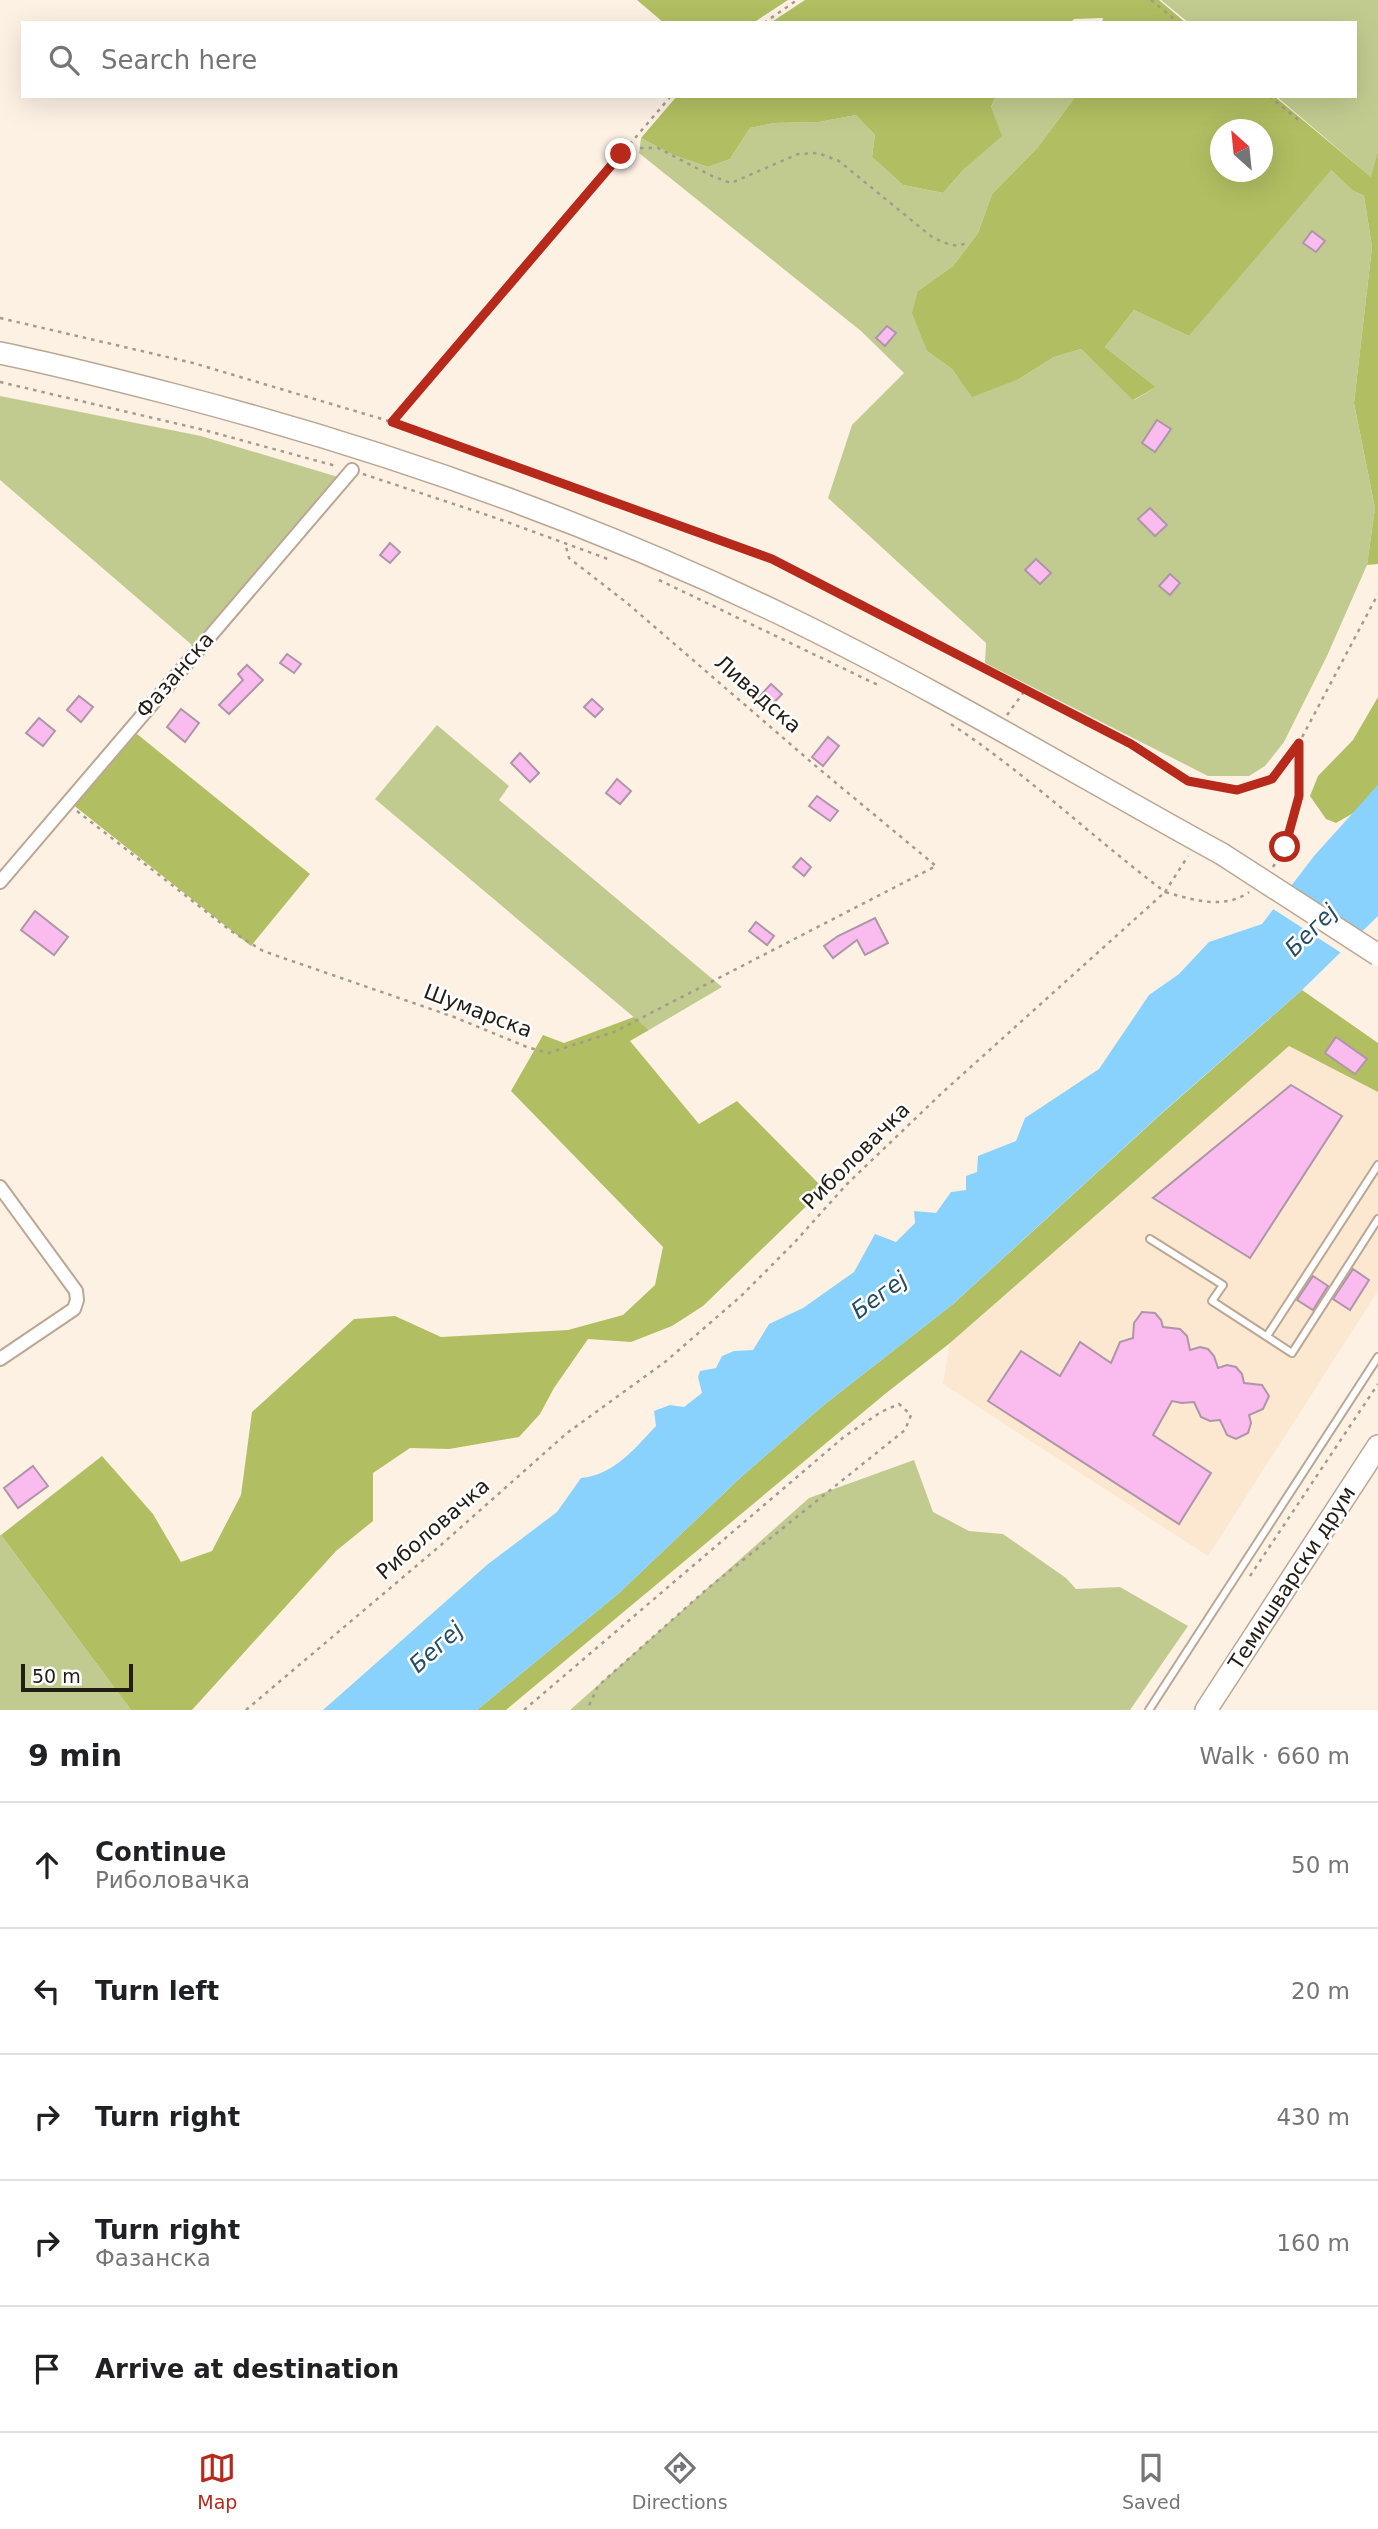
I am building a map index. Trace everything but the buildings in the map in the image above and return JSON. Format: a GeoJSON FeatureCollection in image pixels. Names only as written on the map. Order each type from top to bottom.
{"type":"FeatureCollection","features":[{"type":"Feature","properties":{"kind":"main road"},"geometry":{"type":"LineString","coordinates":[[0,353],[54,363],[248,414],[432,471],[541,511],[687,570],[890,669],[997,728],[1222,854],[1378,955]]}},
{"type":"Feature","properties":{"kind":"main road","name":"Темишварски друм"},"geometry":{"type":"LineString","coordinates":[[1206,1710],[1378,1446]]}},
{"type":"Feature","properties":{"kind":"street","name":"Фазанска"},"geometry":{"type":"LineString","coordinates":[[0,881],[352,470]]}},
{"type":"Feature","properties":{"kind":"street"},"geometry":{"type":"LineString","coordinates":[[0,1187],[64,1272],[76,1291],[77,1300],[74,1309],[0,1359]]}},
{"type":"Feature","properties":{"kind":"lane"},"geometry":{"type":"LineString","coordinates":[[1267,1336],[1378,1165]]}},
{"type":"Feature","properties":{"kind":"lane"},"geometry":{"type":"LineString","coordinates":[[1150,1238],[1223,1285],[1212,1301],[1292,1353],[1378,1219]]}},
{"type":"Feature","properties":{"kind":"lane"},"geometry":{"type":"LineString","coordinates":[[1149,1710],[1378,1357]]}},
{"type":"Feature","properties":{"kind":"path"},"geometry":{"type":"LineString","coordinates":[[767,21],[797,0]]}},
{"type":"Feature","properties":{"kind":"path"},"geometry":{"type":"LineString","coordinates":[[1151,0],[1177,21]]}},
{"type":"Feature","properties":{"kind":"path"},"geometry":{"type":"LineString","coordinates":[[392,422],[669,98]]}},
{"type":"Feature","properties":{"kind":"path"},"geometry":{"type":"LineString","coordinates":[[1271,98],[1301,122]]}},
{"type":"Feature","properties":{"kind":"path"},"geometry":{"type":"LineString","coordinates":[[621,154],[636,148],[658,148],[731,183],[798,154],[818,153],[839,161],[932,237],[948,244],[961,246],[966,243]]}},
{"type":"Feature","properties":{"kind":"path"},"geometry":{"type":"LineString","coordinates":[[0,318],[193,363],[392,422],[772,559],[1131,744],[1188,781],[1237,790],[1272,779],[1299,743],[1378,594]]}},
{"type":"Feature","properties":{"kind":"path"},"geometry":{"type":"LineString","coordinates":[[0,382],[204,430],[352,470],[612,560]]}},
{"type":"Feature","properties":{"kind":"path","name":"Ливадска"},"geometry":{"type":"LineString","coordinates":[[565,543],[569,558],[638,612],[936,866]]}},
{"type":"Feature","properties":{"kind":"path"},"geometry":{"type":"LineString","coordinates":[[660,580],[888,690]]}},
{"type":"Feature","properties":{"kind":"path"},"geometry":{"type":"LineString","coordinates":[[997,728],[1026,690]]}},
{"type":"Feature","properties":{"kind":"path"},"geometry":{"type":"LineString","coordinates":[[944,720],[988,748],[1118,857],[1166,892],[1203,902],[1237,900],[1254,888]]}},
{"type":"Feature","properties":{"kind":"path"},"geometry":{"type":"LineString","coordinates":[[1270,870],[1285,847],[1299,796],[1299,743]]}},
{"type":"Feature","properties":{"kind":"path","name":"Шумарска"},"geometry":{"type":"LineString","coordinates":[[66,803],[262,951],[454,1017],[548,1053],[614,1032],[936,866]]}},
{"type":"Feature","properties":{"kind":"path","name":"Риболовачка"},"geometry":{"type":"LineString","coordinates":[[246,1710],[441,1545],[567,1433],[665,1362],[740,1297],[847,1184],[943,1092],[1166,892],[1197,841]]}},
{"type":"Feature","properties":{"kind":"path"},"geometry":{"type":"LineString","coordinates":[[1246,1582],[1378,1384]]}},
{"type":"Feature","properties":{"kind":"path"},"geometry":{"type":"LineString","coordinates":[[524,1710],[845,1436],[881,1412],[899,1404],[911,1415],[905,1430],[707,1589],[598,1686],[587,1710]]}},
{"type":"Feature","properties":{"kind":"shaded area"},"geometry":{"type":"Polygon","coordinates":[[[1289,1046],[1378,1092],[1378,1291],[1208,1556],[943,1384],[950,1343],[1289,1046]]]}},
{"type":"Feature","properties":{"kind":"green space"},"geometry":{"type":"Polygon","coordinates":[[[637,0],[788,0],[756,21],[662,21],[637,0]]]}},
{"type":"Feature","properties":{"kind":"green space"},"geometry":{"type":"Polygon","coordinates":[[[805,0],[1159,0],[1184,21],[1102,21],[1103,18],[1072,21],[773,21],[805,0]]]}},
{"type":"Feature","properties":{"kind":"green space"},"geometry":{"type":"Polygon","coordinates":[[[1161,0],[1378,0],[1378,151],[1372,178],[1278,98],[1357,98],[1357,21],[1187,21],[1161,0]]]}},
{"type":"Feature","properties":{"kind":"green space"},"geometry":{"type":"Polygon","coordinates":[[[675,98],[995,98],[991,107],[1002,136],[965,168],[943,193],[903,185],[872,157],[875,135],[856,115],[819,122],[774,123],[750,128],[730,159],[708,167],[673,155],[641,138],[675,98]]]}},
{"type":"Feature","properties":{"kind":"green space"},"geometry":{"type":"Polygon","coordinates":[[[995,98],[1075,98],[1038,147],[992,194],[978,233],[953,266],[918,291],[927,351],[952,369],[972,396],[1019,379],[1054,357],[1081,349],[1134,400],[1156,387],[1105,347],[1134,310],[1189,336],[1330,169],[1352,190],[1364,196],[1372,247],[1354,403],[1375,508],[1367,565],[1327,656],[1284,742],[1265,766],[1249,776],[1208,776],[985,663],[986,643],[828,498],[852,425],[904,373],[861,331],[639,153],[641,138],[673,155],[708,167],[730,159],[750,128],[774,123],[819,122],[856,115],[875,135],[872,157],[903,185],[943,193],[965,168],[995,98]]]}},
{"type":"Feature","properties":{"kind":"green space"},"geometry":{"type":"Polygon","coordinates":[[[1075,98],[1276,98],[1371,177],[1378,151],[1378,564],[1367,565],[1375,508],[1354,403],[1372,247],[1364,196],[1352,190],[1331,170],[1189,336],[1134,310],[1105,347],[1156,387],[1133,400],[1081,349],[1054,357],[1019,379],[972,397],[952,369],[927,351],[912,313],[918,291],[953,266],[978,233],[992,194],[1038,147],[1075,98]]]}},
{"type":"Feature","properties":{"kind":"green space"},"geometry":{"type":"Polygon","coordinates":[[[0,396],[201,436],[338,477],[192,645],[0,480],[0,396]]]}},
{"type":"Feature","properties":{"kind":"green space"},"geometry":{"type":"Polygon","coordinates":[[[1378,697],[1378,785],[1355,812],[1336,823],[1326,819],[1310,796],[1318,776],[1353,740],[1378,697]]]}},
{"type":"Feature","properties":{"kind":"green space"},"geometry":{"type":"Polygon","coordinates":[[[437,725],[509,786],[499,800],[722,987],[649,1030],[375,799],[437,725]]]}},
{"type":"Feature","properties":{"kind":"green space"},"geometry":{"type":"Polygon","coordinates":[[[137,734],[310,874],[251,946],[72,804],[137,734]]]}},
{"type":"Feature","properties":{"kind":"green space"},"geometry":{"type":"Polygon","coordinates":[[[1302,990],[1378,1043],[1378,1092],[1289,1046],[950,1343],[885,1394],[506,1710],[477,1710],[619,1593],[741,1477],[825,1404],[953,1304],[1302,990]]]}},
{"type":"Feature","properties":{"kind":"green space"},"geometry":{"type":"Polygon","coordinates":[[[634,1017],[649,1030],[630,1041],[699,1124],[737,1101],[824,1189],[703,1306],[672,1326],[631,1342],[588,1339],[554,1388],[540,1414],[519,1437],[449,1449],[410,1448],[373,1473],[373,1521],[336,1551],[192,1710],[131,1710],[1,1535],[102,1456],[153,1514],[181,1562],[212,1551],[241,1495],[252,1412],[354,1319],[395,1316],[441,1337],[568,1330],[623,1315],[655,1285],[663,1247],[511,1091],[543,1035],[564,1043],[634,1017]]]}},
{"type":"Feature","properties":{"kind":"green space"},"geometry":{"type":"Polygon","coordinates":[[[914,1460],[933,1512],[969,1531],[1003,1534],[1066,1578],[1076,1589],[1120,1587],[1188,1626],[1130,1710],[570,1710],[809,1498],[914,1460]]]}},
{"type":"Feature","properties":{"kind":"green space"},"geometry":{"type":"Polygon","coordinates":[[[1,1535],[131,1710],[0,1710],[1,1535]]]}},
{"type":"Feature","properties":{"kind":"water","name":"Бегеј"},"geometry":{"type":"Polygon","coordinates":[[[1378,785],[1378,916],[1302,990],[1164,1111],[953,1304],[825,1404],[741,1477],[619,1593],[477,1710],[323,1710],[488,1564],[557,1512],[581,1478],[604,1472],[623,1460],[656,1426],[654,1411],[670,1405],[684,1407],[702,1393],[698,1377],[700,1371],[716,1368],[722,1356],[734,1351],[753,1350],[769,1324],[803,1308],[854,1272],[875,1234],[896,1242],[915,1223],[914,1211],[936,1213],[951,1192],[966,1190],[966,1176],[977,1172],[978,1156],[1016,1141],[1025,1118],[1099,1069],[1149,995],[1179,974],[1209,942],[1262,924],[1314,856],[1378,785]]]}},
{"type":"Feature","properties":{"kind":"pier"},"geometry":{"type":"Polygon","coordinates":[[[1287,886],[1363,935],[1343,954],[1270,907],[1287,886]]]}},
{"type":"Feature","properties":{"kind":"route"},"geometry":{"type":"LineString","coordinates":[[621,154],[392,422],[772,559],[1131,744],[1188,781],[1237,790],[1272,779],[1299,743],[1299,796],[1285,847]]}}]}
